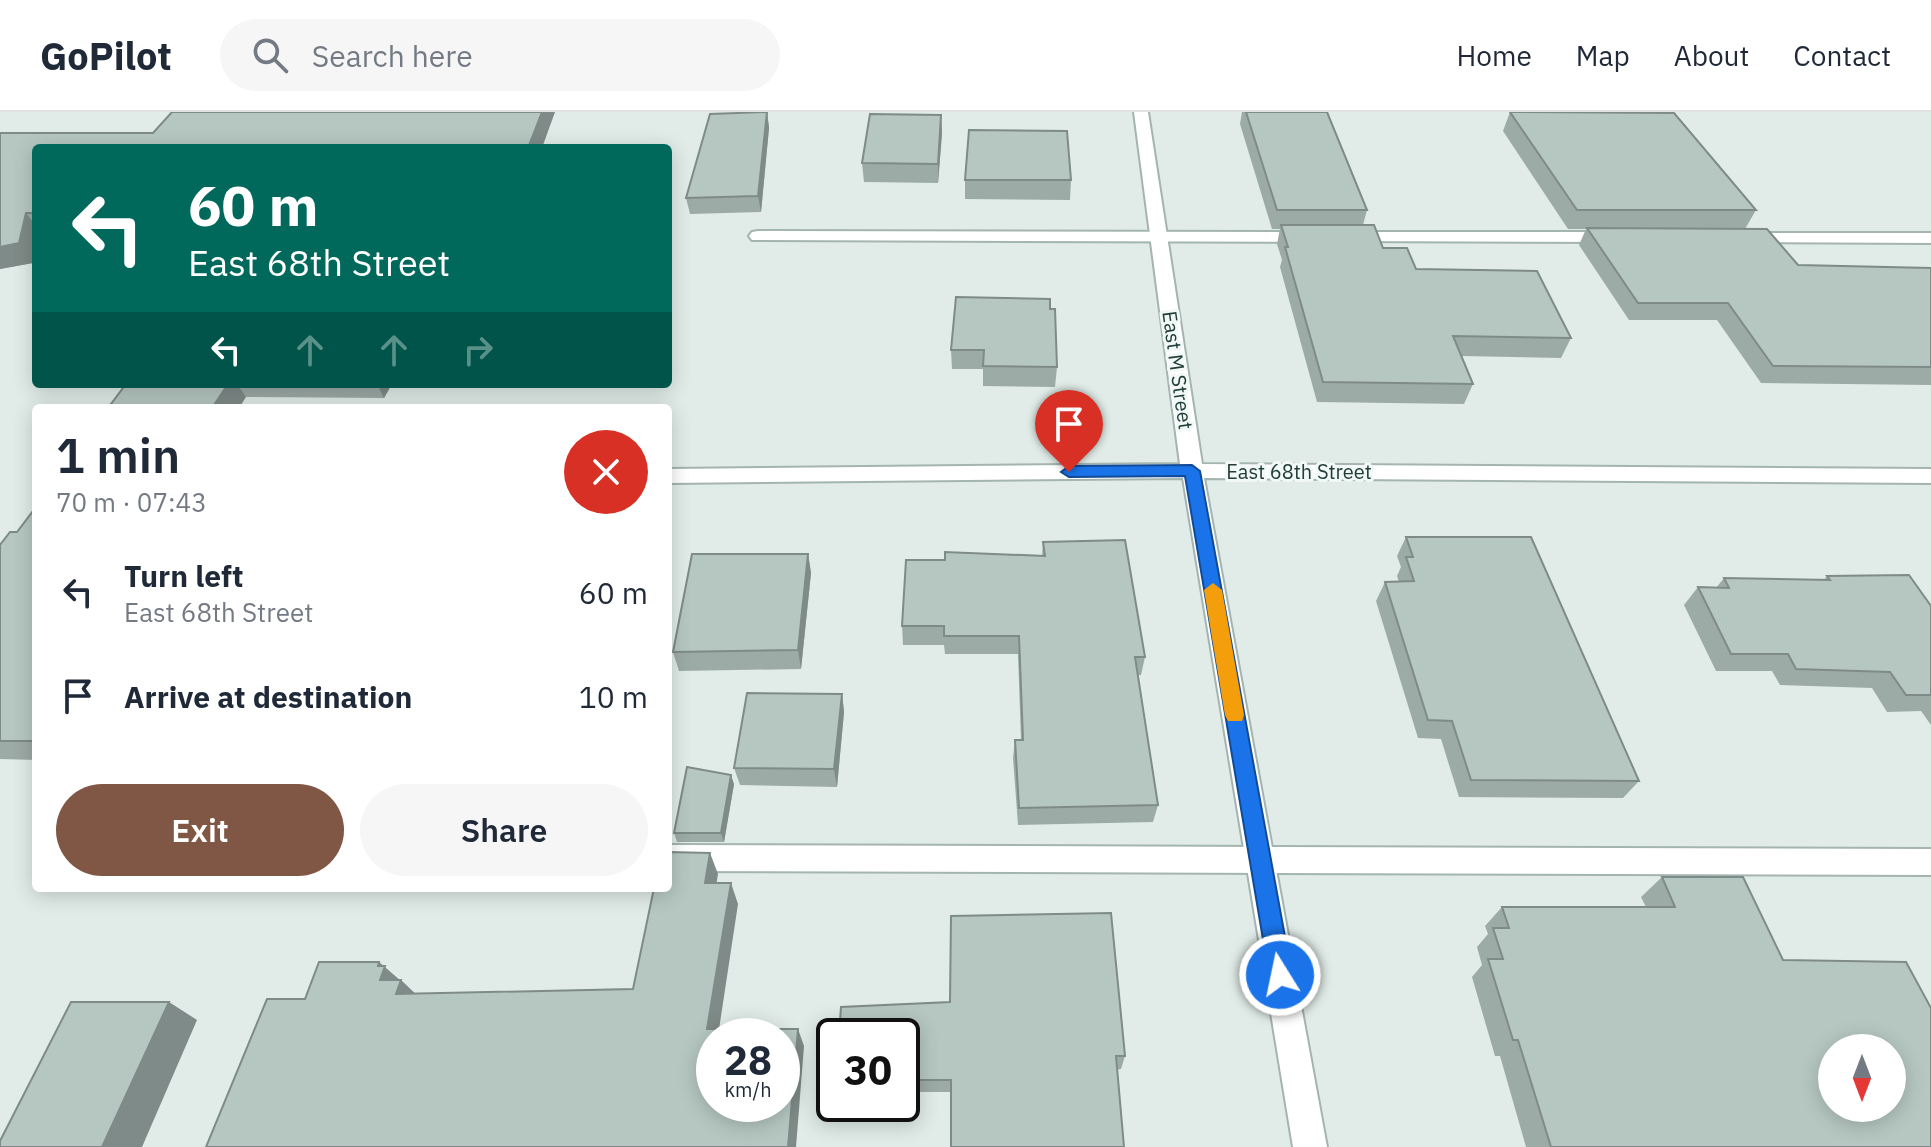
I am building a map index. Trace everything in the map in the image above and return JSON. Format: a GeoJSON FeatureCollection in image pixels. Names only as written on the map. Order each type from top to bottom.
{"type":"FeatureCollection","features":[{"type":"Feature","properties":{"kind":"street","name":"East M Street"},"geometry":{"type":"LineString","coordinates":[[1141,112],[1192,471],[1310,1147]]}},
{"type":"Feature","properties":{"kind":"street"},"geometry":{"type":"LineString","coordinates":[[758,236],[1632,237]]}},
{"type":"Feature","properties":{"kind":"street"},"geometry":{"type":"LineString","coordinates":[[1726,238],[1931,238]]}},
{"type":"Feature","properties":{"kind":"street","name":"East 68th Street"},"geometry":{"type":"LineString","coordinates":[[672,476],[1192,471],[1931,476]]}},
{"type":"Feature","properties":{"kind":"street"},"geometry":{"type":"LineString","coordinates":[[672,858],[1931,862]]}},
{"type":"Feature","properties":{"kind":"building"},"geometry":{"type":"Polygon","coordinates":[[[172,112],[542,112],[530,144],[32,144],[32,213],[26,213],[19,243],[0,247],[0,133],[153,133],[172,112]]]}},
{"type":"Feature","properties":{"kind":"building"},"geometry":{"type":"Polygon","coordinates":[[[767,112],[758,196],[686,198],[710,114],[767,112]]]}},
{"type":"Feature","properties":{"kind":"building"},"geometry":{"type":"Polygon","coordinates":[[[1246,112],[1327,112],[1367,210],[1277,210],[1246,112]]]}},
{"type":"Feature","properties":{"kind":"building"},"geometry":{"type":"Polygon","coordinates":[[[1510,112],[1674,113],[1756,210],[1577,210],[1510,112]]]}},
{"type":"Feature","properties":{"kind":"building"},"geometry":{"type":"Polygon","coordinates":[[[870,114],[941,115],[938,164],[862,163],[870,114]]]}},
{"type":"Feature","properties":{"kind":"building"},"geometry":{"type":"Polygon","coordinates":[[[969,130],[1067,131],[1071,180],[965,180],[969,130]]]}},
{"type":"Feature","properties":{"kind":"building"},"geometry":{"type":"Polygon","coordinates":[[[1281,225],[1374,225],[1383,248],[1407,248],[1416,269],[1537,271],[1571,338],[1453,336],[1473,384],[1323,382],[1281,225]]]}},
{"type":"Feature","properties":{"kind":"building"},"geometry":{"type":"Polygon","coordinates":[[[1587,228],[1767,229],[1798,265],[1931,268],[1931,367],[1773,366],[1728,303],[1638,303],[1587,228]]]}},
{"type":"Feature","properties":{"kind":"building"},"geometry":{"type":"Polygon","coordinates":[[[956,297],[1050,299],[1050,309],[1055,309],[1057,367],[983,366],[984,350],[951,350],[956,297]]]}},
{"type":"Feature","properties":{"kind":"building"},"geometry":{"type":"Polygon","coordinates":[[[123,388],[225,388],[215,404],[111,404],[123,388]]]}},
{"type":"Feature","properties":{"kind":"building"},"geometry":{"type":"Polygon","coordinates":[[[32,512],[32,741],[0,741],[0,545],[10,532],[17,532],[32,512]]]}},
{"type":"Feature","properties":{"kind":"building"},"geometry":{"type":"Polygon","coordinates":[[[1406,537],[1531,537],[1639,781],[1471,780],[1452,721],[1428,720],[1385,582],[1414,581],[1406,557],[1413,557],[1406,537]]]}},
{"type":"Feature","properties":{"kind":"building"},"geometry":{"type":"Polygon","coordinates":[[[1125,540],[1145,657],[1135,657],[1158,805],[1019,808],[1015,740],[1023,740],[1019,636],[944,636],[944,626],[902,626],[906,560],[945,560],[945,552],[1045,556],[1043,542],[1125,540]]]}},
{"type":"Feature","properties":{"kind":"building"},"geometry":{"type":"Polygon","coordinates":[[[692,554],[808,554],[798,650],[673,652],[692,554]]]}},
{"type":"Feature","properties":{"kind":"building"},"geometry":{"type":"Polygon","coordinates":[[[1909,575],[1931,606],[1931,695],[1906,695],[1890,672],[1796,669],[1788,654],[1731,654],[1698,587],[1729,588],[1724,578],[1830,580],[1827,576],[1909,575]]]}},
{"type":"Feature","properties":{"kind":"building"},"geometry":{"type":"Polygon","coordinates":[[[747,693],[842,694],[834,769],[734,768],[747,693]]]}},
{"type":"Feature","properties":{"kind":"building"},"geometry":{"type":"Polygon","coordinates":[[[687,767],[731,775],[721,833],[674,833],[687,767]]]}},
{"type":"Feature","properties":{"kind":"building"},"geometry":{"type":"Polygon","coordinates":[[[672,852],[710,853],[705,883],[731,883],[709,1018],[696,1018],[696,1122],[790,1122],[788,1147],[206,1147],[267,999],[305,999],[319,962],[379,962],[378,966],[385,966],[380,980],[401,980],[396,994],[633,989],[653,892],[672,892],[672,852]]]}},
{"type":"Feature","properties":{"kind":"building"},"geometry":{"type":"Polygon","coordinates":[[[1662,877],[1743,877],[1783,960],[1906,962],[1931,1008],[1931,1147],[1551,1147],[1518,1040],[1513,1040],[1488,959],[1503,959],[1493,928],[1509,928],[1502,907],[1675,907],[1662,877]]]}},
{"type":"Feature","properties":{"kind":"building"},"geometry":{"type":"Polygon","coordinates":[[[1111,913],[1125,1056],[1116,1056],[1124,1147],[951,1147],[951,1080],[920,1080],[920,1018],[840,1018],[841,1007],[950,1002],[951,916],[1111,913]]]}},
{"type":"Feature","properties":{"kind":"building"},"geometry":{"type":"Polygon","coordinates":[[[71,1002],[169,1002],[102,1147],[0,1147],[0,1141],[71,1002]]]}},
{"type":"Feature","properties":{"kind":"slow traffic"},"geometry":{"type":"LineString","coordinates":[[1213,590],[1235,715]]}},
{"type":"Feature","properties":{"kind":"route"},"geometry":{"type":"LineString","coordinates":[[1069,472],[1192,471],[1280,975]]}}]}
